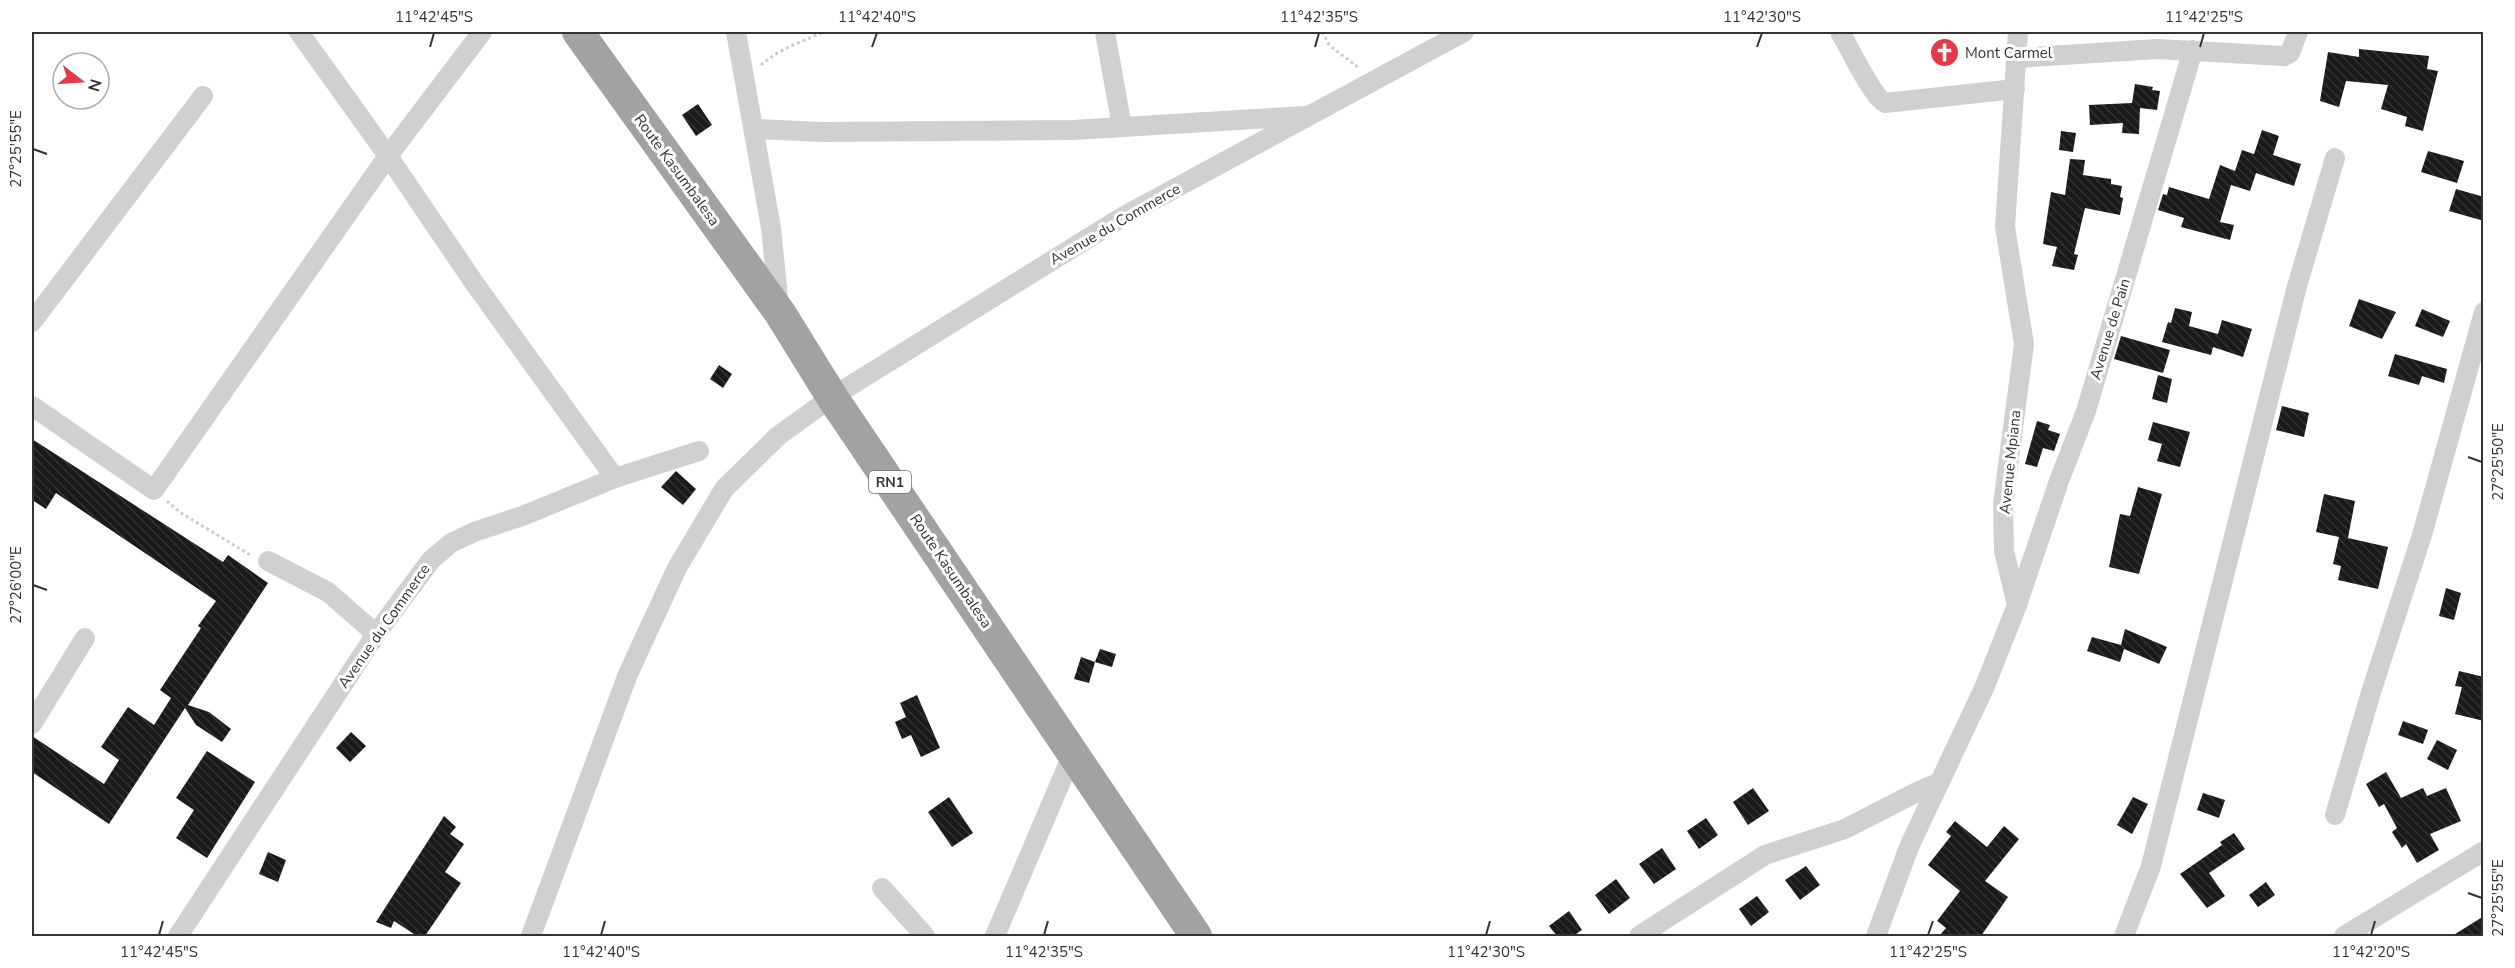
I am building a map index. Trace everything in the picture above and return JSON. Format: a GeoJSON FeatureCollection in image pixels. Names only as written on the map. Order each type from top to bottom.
{"type":"FeatureCollection","features":[{"type":"Feature","properties":{"kind":"highway","name":"Route Kasumbalesa"},"geometry":{"type":"LineString","coordinates":[[578,32],[780,313],[832,396],[1196,936]]}},
{"type":"Feature","properties":{"kind":"street"},"geometry":{"type":"LineString","coordinates":[[299,32],[388,156],[475,284],[615,478]]}},
{"type":"Feature","properties":{"kind":"street"},"geometry":{"type":"LineString","coordinates":[[32,406],[154,490],[388,156],[482,32]]}},
{"type":"Feature","properties":{"kind":"street"},"geometry":{"type":"LineString","coordinates":[[736,32],[771,228],[780,313]]}},
{"type":"Feature","properties":{"kind":"street"},"geometry":{"type":"LineString","coordinates":[[1105,32],[1122,127]]}},
{"type":"Feature","properties":{"kind":"street","name":"Avenue du Commerce"},"geometry":{"type":"LineString","coordinates":[[531,936],[628,674],[667,588],[724,489],[778,436],[832,396],[1124,216],[1464,32]]}},
{"type":"Feature","properties":{"kind":"street"},"geometry":{"type":"LineString","coordinates":[[1840,32],[1880,100],[1885,103],[2015,89]]}},
{"type":"Feature","properties":{"kind":"street","name":"Avenue Mpiana"},"geometry":{"type":"LineString","coordinates":[[2017,605],[2004,550],[2003,504],[2024,344],[2006,227],[2018,32]]}},
{"type":"Feature","properties":{"kind":"street"},"geometry":{"type":"LineString","coordinates":[[2017,58],[2158,40],[2193,50],[2284,56],[2290,53],[2298,32]]}},
{"type":"Feature","properties":{"kind":"street","name":"Avenue de Pain"},"geometry":{"type":"LineString","coordinates":[[2017,605],[2059,481],[2086,411],[2193,50]]}},
{"type":"Feature","properties":{"kind":"street"},"geometry":{"type":"LineString","coordinates":[[32,322],[203,96]]}},
{"type":"Feature","properties":{"kind":"street"},"geometry":{"type":"LineString","coordinates":[[754,129],[834,132],[1072,130],[1313,115]]}},
{"type":"Feature","properties":{"kind":"street"},"geometry":{"type":"LineString","coordinates":[[2124,936],[2151,866],[2297,286],[2335,159]]}},
{"type":"Feature","properties":{"kind":"street"},"geometry":{"type":"LineString","coordinates":[[2335,815],[2372,688],[2422,536],[2484,312]]}},
{"type":"Feature","properties":{"kind":"street","name":"Avenue du Commerce"},"geometry":{"type":"LineString","coordinates":[[178,936],[376,634],[414,579],[431,560],[451,543],[474,532],[615,478],[699,451]]}},
{"type":"Feature","properties":{"kind":"street"},"geometry":{"type":"LineString","coordinates":[[268,561],[328,592],[376,634]]}},
{"type":"Feature","properties":{"kind":"street"},"geometry":{"type":"LineString","coordinates":[[1876,936],[1909,847],[1985,686],[2017,605]]}},
{"type":"Feature","properties":{"kind":"street"},"geometry":{"type":"LineString","coordinates":[[32,724],[85,638]]}},
{"type":"Feature","properties":{"kind":"street"},"geometry":{"type":"LineString","coordinates":[[995,936],[1073,753]]}},
{"type":"Feature","properties":{"kind":"street"},"geometry":{"type":"LineString","coordinates":[[1639,936],[1765,855],[1845,829],[1940,782]]}},
{"type":"Feature","properties":{"kind":"street"},"geometry":{"type":"LineString","coordinates":[[2344,936],[2484,851]]}},
{"type":"Feature","properties":{"kind":"street"},"geometry":{"type":"LineString","coordinates":[[882,888],[925,936]]}},
{"type":"Feature","properties":{"kind":"path"},"geometry":{"type":"LineString","coordinates":[[744,74],[758,68],[788,48],[802,43],[806,38],[824,32]]}},
{"type":"Feature","properties":{"kind":"path"},"geometry":{"type":"LineString","coordinates":[[1322,32],[1330,46],[1356,65],[1371,84]]}},
{"type":"Feature","properties":{"kind":"path"},"geometry":{"type":"LineString","coordinates":[[154,490],[181,513],[248,554],[268,561]]}},
{"type":"Feature","properties":{"kind":"building"},"geometry":{"type":"Polygon","coordinates":[[[2359,49],[2429,56],[2427,69],[2438,71],[2423,131],[2405,126],[2407,117],[2381,109],[2388,85],[2346,81],[2339,107],[2320,101],[2328,52],[2359,57],[2359,49]]]}},
{"type":"Feature","properties":{"kind":"building"},"geometry":{"type":"Polygon","coordinates":[[[2135,84],[2153,87],[2152,90],[2160,91],[2157,110],[2140,108],[2139,134],[2122,133],[2123,123],[2090,125],[2089,105],[2132,103],[2135,84]]]}},
{"type":"Feature","properties":{"kind":"building"},"geometry":{"type":"Polygon","coordinates":[[[698,104],[712,125],[696,136],[682,115],[698,104]]]}},
{"type":"Feature","properties":{"kind":"building"},"geometry":{"type":"Polygon","coordinates":[[[2262,130],[2279,136],[2273,155],[2301,164],[2294,186],[2256,173],[2250,191],[2231,185],[2220,222],[2234,225],[2230,240],[2181,227],[2184,218],[2158,210],[2163,194],[2167,195],[2169,187],[2209,199],[2220,165],[2235,171],[2242,150],[2254,154],[2262,130]]]}},
{"type":"Feature","properties":{"kind":"building"},"geometry":{"type":"Polygon","coordinates":[[[2061,131],[2076,133],[2073,152],[2059,150],[2061,131]]]}},
{"type":"Feature","properties":{"kind":"building"},"geometry":{"type":"Polygon","coordinates":[[[2428,151],[2464,161],[2457,183],[2421,172],[2428,151]]]}},
{"type":"Feature","properties":{"kind":"building"},"geometry":{"type":"Polygon","coordinates":[[[2070,159],[2085,160],[2083,175],[2111,179],[2111,184],[2122,186],[2120,197],[2123,198],[2120,215],[2085,208],[2074,254],[2078,255],[2074,270],[2052,266],[2057,247],[2043,244],[2051,192],[2065,195],[2070,159]]]}},
{"type":"Feature","properties":{"kind":"building"},"geometry":{"type":"Polygon","coordinates":[[[2456,189],[2484,197],[2484,221],[2449,211],[2456,189]]]}},
{"type":"Feature","properties":{"kind":"building"},"geometry":{"type":"Polygon","coordinates":[[[2359,299],[2396,312],[2382,339],[2349,326],[2359,299]]]}},
{"type":"Feature","properties":{"kind":"building"},"geometry":{"type":"Polygon","coordinates":[[[2175,308],[2192,312],[2189,326],[2218,334],[2222,320],[2252,329],[2243,357],[2213,347],[2211,355],[2162,342],[2175,308]]]}},
{"type":"Feature","properties":{"kind":"building"},"geometry":{"type":"Polygon","coordinates":[[[2422,309],[2450,321],[2443,337],[2415,326],[2422,309]]]}},
{"type":"Feature","properties":{"kind":"building"},"geometry":{"type":"Polygon","coordinates":[[[2121,336],[2170,350],[2163,373],[2114,359],[2121,336]]]}},
{"type":"Feature","properties":{"kind":"building"},"geometry":{"type":"Polygon","coordinates":[[[2395,354],[2447,369],[2444,383],[2422,376],[2419,385],[2388,376],[2395,354]]]}},
{"type":"Feature","properties":{"kind":"building"},"geometry":{"type":"Polygon","coordinates":[[[719,365],[732,374],[723,388],[710,379],[719,365]]]}},
{"type":"Feature","properties":{"kind":"building"},"geometry":{"type":"Polygon","coordinates":[[[2158,375],[2172,379],[2167,403],[2152,399],[2158,375]]]}},
{"type":"Feature","properties":{"kind":"building"},"geometry":{"type":"Polygon","coordinates":[[[2282,406],[2309,413],[2304,437],[2276,430],[2282,406]]]}},
{"type":"Feature","properties":{"kind":"building"},"geometry":{"type":"Polygon","coordinates":[[[2037,421],[2050,425],[2048,430],[2060,434],[2054,451],[2043,448],[2037,467],[2025,464],[2037,421]]]}},
{"type":"Feature","properties":{"kind":"building"},"geometry":{"type":"Polygon","coordinates":[[[2153,422],[2190,432],[2180,467],[2157,461],[2162,444],[2148,440],[2153,422]]]}},
{"type":"Feature","properties":{"kind":"building"},"geometry":{"type":"Polygon","coordinates":[[[32,439],[223,562],[228,555],[268,583],[188,705],[209,712],[231,729],[222,742],[196,725],[185,708],[109,824],[32,772],[32,736],[104,784],[119,760],[101,747],[128,707],[154,725],[171,698],[160,690],[201,628],[198,626],[216,601],[56,493],[46,509],[32,500],[32,439]]]}},
{"type":"Feature","properties":{"kind":"building"},"geometry":{"type":"Polygon","coordinates":[[[676,471],[696,489],[683,505],[661,487],[676,471]]]}},
{"type":"Feature","properties":{"kind":"building"},"geometry":{"type":"Polygon","coordinates":[[[2138,487],[2162,494],[2139,574],[2109,567],[2120,514],[2130,516],[2138,487]]]}},
{"type":"Feature","properties":{"kind":"building"},"geometry":{"type":"Polygon","coordinates":[[[2324,494],[2355,501],[2348,538],[2388,547],[2378,589],[2338,580],[2341,566],[2333,564],[2339,537],[2316,532],[2324,494]]]}},
{"type":"Feature","properties":{"kind":"building"},"geometry":{"type":"Polygon","coordinates":[[[2446,588],[2461,593],[2454,620],[2439,616],[2446,588]]]}},
{"type":"Feature","properties":{"kind":"building"},"geometry":{"type":"Polygon","coordinates":[[[2125,629],[2167,647],[2159,664],[2124,649],[2120,662],[2087,651],[2092,637],[2121,645],[2125,629]]]}},
{"type":"Feature","properties":{"kind":"building"},"geometry":{"type":"Polygon","coordinates":[[[1100,649],[1116,654],[1112,667],[1095,662],[1100,649]]]}},
{"type":"Feature","properties":{"kind":"building"},"geometry":{"type":"Polygon","coordinates":[[[1081,657],[1095,662],[1089,683],[1074,679],[1081,657]]]}},
{"type":"Feature","properties":{"kind":"building"},"geometry":{"type":"Polygon","coordinates":[[[2459,671],[2484,677],[2484,721],[2455,714],[2462,687],[2455,686],[2459,671]]]}},
{"type":"Feature","properties":{"kind":"building"},"geometry":{"type":"Polygon","coordinates":[[[917,695],[940,748],[921,757],[911,735],[902,739],[895,722],[906,717],[900,703],[917,695]]]}},
{"type":"Feature","properties":{"kind":"building"},"geometry":{"type":"Polygon","coordinates":[[[2403,721],[2428,730],[2423,744],[2398,735],[2403,721]]]}},
{"type":"Feature","properties":{"kind":"building"},"geometry":{"type":"Polygon","coordinates":[[[351,732],[366,746],[350,762],[336,748],[351,732]]]}},
{"type":"Feature","properties":{"kind":"building"},"geometry":{"type":"Polygon","coordinates":[[[2437,740],[2457,750],[2448,770],[2427,759],[2437,740]]]}},
{"type":"Feature","properties":{"kind":"building"},"geometry":{"type":"Polygon","coordinates":[[[207,751],[255,782],[207,858],[176,838],[194,810],[176,798],[207,751]]]}},
{"type":"Feature","properties":{"kind":"building"},"geometry":{"type":"Polygon","coordinates":[[[2386,772],[2401,798],[2423,788],[2427,796],[2446,788],[2461,821],[2430,834],[2439,850],[2417,863],[2406,844],[2402,848],[2392,832],[2397,828],[2384,804],[2379,807],[2366,784],[2386,772]]]}},
{"type":"Feature","properties":{"kind":"building"},"geometry":{"type":"Polygon","coordinates":[[[1753,788],[1769,811],[1748,825],[1733,802],[1753,788]]]}},
{"type":"Feature","properties":{"kind":"building"},"geometry":{"type":"Polygon","coordinates":[[[2203,793],[2225,800],[2219,818],[2197,810],[2203,793]]]}},
{"type":"Feature","properties":{"kind":"building"},"geometry":{"type":"Polygon","coordinates":[[[949,797],[973,833],[952,847],[928,812],[949,797]]]}},
{"type":"Feature","properties":{"kind":"building"},"geometry":{"type":"Polygon","coordinates":[[[2133,797],[2148,804],[2132,834],[2117,825],[2133,797]]]}},
{"type":"Feature","properties":{"kind":"building"},"geometry":{"type":"Polygon","coordinates":[[[444,816],[456,827],[450,834],[464,844],[445,872],[461,883],[425,936],[417,936],[394,921],[391,928],[376,922],[444,816]]]}},
{"type":"Feature","properties":{"kind":"building"},"geometry":{"type":"Polygon","coordinates":[[[1706,818],[1718,835],[1699,849],[1687,831],[1706,818]]]}},
{"type":"Feature","properties":{"kind":"building"},"geometry":{"type":"Polygon","coordinates":[[[1955,821],[1987,847],[2004,826],[2019,839],[1985,881],[2008,897],[1981,936],[1939,936],[1946,928],[1937,921],[1960,891],[1928,865],[1951,836],[1946,832],[1955,821]]]}},
{"type":"Feature","properties":{"kind":"building"},"geometry":{"type":"Polygon","coordinates":[[[2234,833],[2245,849],[2209,873],[2225,896],[2207,908],[2180,874],[2222,845],[2220,842],[2234,833]]]}},
{"type":"Feature","properties":{"kind":"building"},"geometry":{"type":"Polygon","coordinates":[[[1662,848],[1676,869],[1654,884],[1639,864],[1662,848]]]}},
{"type":"Feature","properties":{"kind":"building"},"geometry":{"type":"Polygon","coordinates":[[[268,852],[286,860],[278,882],[259,874],[268,852]]]}},
{"type":"Feature","properties":{"kind":"building"},"geometry":{"type":"Polygon","coordinates":[[[1806,866],[1820,885],[1800,900],[1785,880],[1806,866]]]}},
{"type":"Feature","properties":{"kind":"building"},"geometry":{"type":"Polygon","coordinates":[[[1616,879],[1630,898],[1609,914],[1595,895],[1616,879]]]}},
{"type":"Feature","properties":{"kind":"building"},"geometry":{"type":"Polygon","coordinates":[[[2266,882],[2275,895],[2258,907],[2249,895],[2266,882]]]}},
{"type":"Feature","properties":{"kind":"building"},"geometry":{"type":"Polygon","coordinates":[[[1757,896],[1769,912],[1751,926],[1739,909],[1757,896]]]}},
{"type":"Feature","properties":{"kind":"building"},"geometry":{"type":"Polygon","coordinates":[[[1569,911],[1582,930],[1573,936],[1557,936],[1549,926],[1569,911]]]}},
{"type":"Feature","properties":{"kind":"building"},"geometry":{"type":"Polygon","coordinates":[[[2484,916],[2484,936],[2452,936],[2484,916]]]}},
{"type":"Feature","properties":{"kind":"place","name":"Mont Carmel"},"geometry":{"type":"Point","coordinates":[1944,53]}}]}
